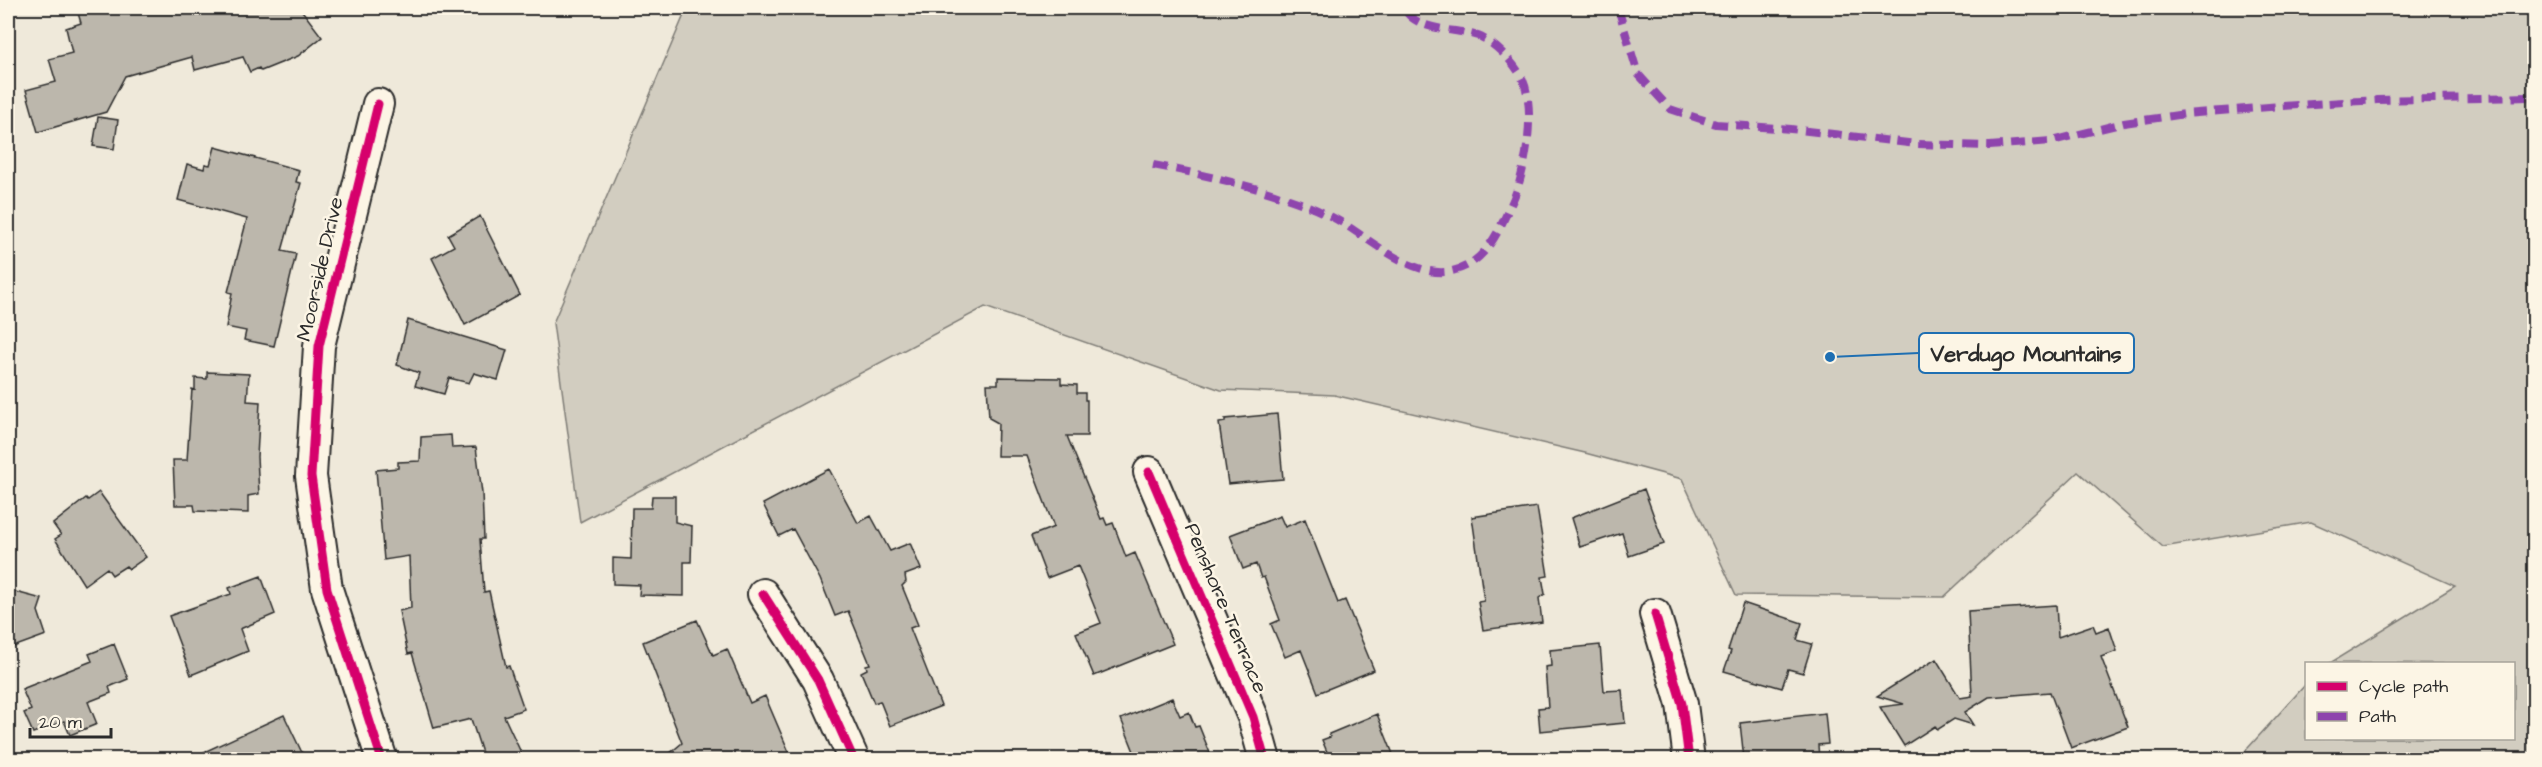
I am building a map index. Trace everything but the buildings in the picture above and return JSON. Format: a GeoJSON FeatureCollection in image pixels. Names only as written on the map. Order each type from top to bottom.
{"type":"FeatureCollection","features":[{"type":"Feature","properties":{"kind":"street","name":"Moorside Drive"},"geometry":{"type":"LineString","coordinates":[[378,104],[319,346],[311,476],[327,589],[382,759]]}},
{"type":"Feature","properties":{"kind":"street","name":"Penshore Terrace"},"geometry":{"type":"LineString","coordinates":[[1149,472],[1252,717],[1265,759]]}},
{"type":"Feature","properties":{"kind":"street"},"geometry":{"type":"LineString","coordinates":[[763,594],[818,680],[854,759]]}},
{"type":"Feature","properties":{"kind":"street"},"geometry":{"type":"LineString","coordinates":[[1655,614],[1682,704],[1689,759]]}},
{"type":"Feature","properties":{"kind":"shaded area"},"geometry":{"type":"Polygon","coordinates":[[[687,8],[2534,8],[2534,759],[2238,759],[2305,685],[2305,740],[2515,740],[2515,662],[2332,662],[2455,586],[2311,522],[2163,547],[2078,472],[1944,597],[1736,595],[1682,479],[1585,453],[1334,395],[1221,390],[985,307],[580,522],[553,323],[687,8]]]}},
{"type":"Feature","properties":{"kind":"marked path"},"geometry":{"type":"LineString","coordinates":[[1153,165],[1244,185],[1313,208],[1344,224],[1386,252],[1416,267],[1445,272],[1470,264],[1480,256],[1495,236],[1518,188],[1528,140],[1527,93],[1523,80],[1515,67],[1491,43],[1469,33],[1437,28],[1417,21],[1404,8]]}},
{"type":"Feature","properties":{"kind":"marked path"},"geometry":{"type":"LineString","coordinates":[[1618,8],[1638,74],[1670,109],[1716,124],[1791,129],[1917,144],[1990,146],[2052,141],[2124,123],[2185,114],[2282,106],[2377,100],[2534,97]]}},
{"type":"Feature","properties":{"kind":"cycle path"},"geometry":{"type":"LineString","coordinates":[[378,104],[319,346],[311,476],[327,589],[382,760]]}},
{"type":"Feature","properties":{"kind":"cycle path"},"geometry":{"type":"LineString","coordinates":[[1149,472],[1253,717],[1265,760]]}},
{"type":"Feature","properties":{"kind":"cycle path"},"geometry":{"type":"LineString","coordinates":[[763,594],[818,680],[854,760]]}},
{"type":"Feature","properties":{"kind":"cycle path"},"geometry":{"type":"LineString","coordinates":[[1655,614],[1682,704],[1689,760]]}},
{"type":"Feature","properties":{"kind":"place","name":"Verdugo Mountains"},"geometry":{"type":"Point","coordinates":[1830,357]}}]}
